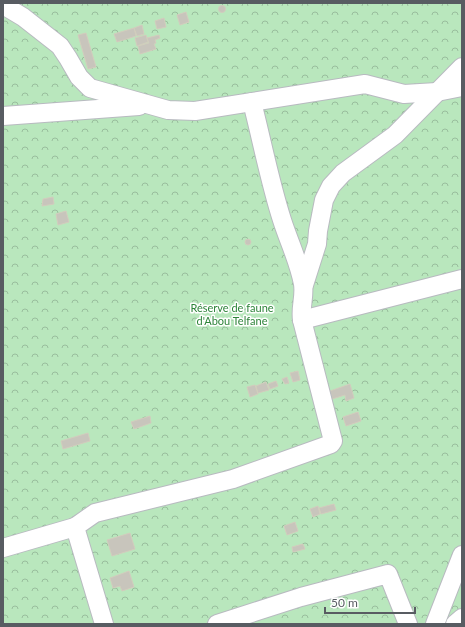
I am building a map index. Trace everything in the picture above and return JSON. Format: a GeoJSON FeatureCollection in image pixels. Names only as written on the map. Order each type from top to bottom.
{"type":"FeatureCollection","features":[{"type":"Feature","properties":{"kind":"street"},"geometry":{"type":"LineString","coordinates":[[3,5],[23,17],[60,46],[79,77],[90,88],[168,110],[195,111],[365,84],[404,94],[437,92],[462,87]]}},
{"type":"Feature","properties":{"kind":"street"},"geometry":{"type":"LineString","coordinates":[[303,286],[317,244],[324,200],[331,186],[343,173],[395,135],[462,67]]}},
{"type":"Feature","properties":{"kind":"street"},"geometry":{"type":"LineString","coordinates":[[3,548],[75,527],[95,513],[233,479],[333,442],[300,310],[303,303],[303,286],[299,267],[282,220],[252,102]]}},
{"type":"Feature","properties":{"kind":"street"},"geometry":{"type":"LineString","coordinates":[[3,116],[152,105]]}},
{"type":"Feature","properties":{"kind":"street"},"geometry":{"type":"LineString","coordinates":[[302,320],[462,279]]}},
{"type":"Feature","properties":{"kind":"street"},"geometry":{"type":"LineString","coordinates":[[75,527],[104,624]]}},
{"type":"Feature","properties":{"kind":"street"},"geometry":{"type":"LineString","coordinates":[[435,624],[462,555]]}},
{"type":"Feature","properties":{"kind":"street"},"geometry":{"type":"LineString","coordinates":[[217,624],[301,597],[388,574],[408,624]]}},
{"type":"Feature","properties":{"kind":"street"},"geometry":{"type":"LineString","coordinates":[[455,624],[462,618]]}},
{"type":"Feature","properties":{"kind":"green space","name":"Réserve de faune d'Abou Telfane"},"geometry":{"type":"Polygon","coordinates":[[[3,3],[462,3],[462,624],[3,624],[3,3]]]}},
{"type":"Feature","properties":{"kind":"building"},"geometry":{"type":"Polygon","coordinates":[[[222,5],[225,6],[225,12],[222,13],[219,12],[218,9],[219,6],[222,5]]]}},
{"type":"Feature","properties":{"kind":"building"},"geometry":{"type":"Polygon","coordinates":[[[186,12],[189,22],[180,25],[177,15],[186,12]]]}},
{"type":"Feature","properties":{"kind":"building"},"geometry":{"type":"Polygon","coordinates":[[[164,18],[166,27],[157,29],[155,21],[164,18]]]}},
{"type":"Feature","properties":{"kind":"building"},"geometry":{"type":"Polygon","coordinates":[[[142,25],[144,34],[137,36],[134,28],[142,25]]]}},
{"type":"Feature","properties":{"kind":"building"},"geometry":{"type":"Polygon","coordinates":[[[134,28],[136,36],[117,42],[114,34],[134,28]]]}},
{"type":"Feature","properties":{"kind":"building"},"geometry":{"type":"Polygon","coordinates":[[[86,33],[96,67],[88,69],[78,35],[86,33]]]}},
{"type":"Feature","properties":{"kind":"building"},"geometry":{"type":"Polygon","coordinates":[[[146,35],[148,42],[137,46],[135,38],[146,35]]]}},
{"type":"Feature","properties":{"kind":"building"},"geometry":{"type":"Polygon","coordinates":[[[159,35],[160,38],[155,40],[156,43],[154,44],[156,49],[140,54],[138,46],[149,43],[147,38],[159,35]]]}},
{"type":"Feature","properties":{"kind":"building"},"geometry":{"type":"Polygon","coordinates":[[[53,197],[54,204],[42,206],[43,199],[53,197]]]}},
{"type":"Feature","properties":{"kind":"building"},"geometry":{"type":"Polygon","coordinates":[[[66,211],[69,222],[58,225],[56,214],[66,211]]]}},
{"type":"Feature","properties":{"kind":"building"},"geometry":{"type":"Polygon","coordinates":[[[248,239],[251,242],[248,245],[245,242],[248,239]]]}},
{"type":"Feature","properties":{"kind":"building"},"geometry":{"type":"Polygon","coordinates":[[[298,371],[300,380],[293,382],[290,373],[298,371]]]}},
{"type":"Feature","properties":{"kind":"building"},"geometry":{"type":"Polygon","coordinates":[[[287,377],[289,383],[285,384],[282,379],[287,377]]]}},
{"type":"Feature","properties":{"kind":"building"},"geometry":{"type":"Polygon","coordinates":[[[276,381],[278,386],[270,389],[268,384],[276,381]]]}},
{"type":"Feature","properties":{"kind":"building"},"geometry":{"type":"Polygon","coordinates":[[[266,382],[269,390],[258,393],[256,386],[266,382]]]}},
{"type":"Feature","properties":{"kind":"building"},"geometry":{"type":"Polygon","coordinates":[[[350,384],[354,398],[346,401],[345,395],[332,399],[330,391],[350,384]]]}},
{"type":"Feature","properties":{"kind":"building"},"geometry":{"type":"Polygon","coordinates":[[[255,385],[258,394],[250,397],[247,387],[255,385]]]}},
{"type":"Feature","properties":{"kind":"building"},"geometry":{"type":"Polygon","coordinates":[[[358,412],[361,421],[346,426],[343,417],[358,412]]]}},
{"type":"Feature","properties":{"kind":"building"},"geometry":{"type":"Polygon","coordinates":[[[150,416],[151,423],[134,429],[131,422],[150,416]]]}},
{"type":"Feature","properties":{"kind":"building"},"geometry":{"type":"Polygon","coordinates":[[[88,433],[90,441],[63,449],[61,441],[88,433]]]}},
{"type":"Feature","properties":{"kind":"building"},"geometry":{"type":"Polygon","coordinates":[[[334,504],[336,510],[321,514],[319,508],[334,504]]]}},
{"type":"Feature","properties":{"kind":"building"},"geometry":{"type":"Polygon","coordinates":[[[318,506],[320,514],[313,517],[310,509],[318,506]]]}},
{"type":"Feature","properties":{"kind":"building"},"geometry":{"type":"Polygon","coordinates":[[[295,522],[298,531],[287,535],[284,526],[295,522]]]}},
{"type":"Feature","properties":{"kind":"building"},"geometry":{"type":"Polygon","coordinates":[[[130,533],[135,549],[112,556],[107,540],[130,533]]]}},
{"type":"Feature","properties":{"kind":"building"},"geometry":{"type":"Polygon","coordinates":[[[303,544],[305,549],[293,552],[292,547],[303,544]]]}},
{"type":"Feature","properties":{"kind":"building"},"geometry":{"type":"Polygon","coordinates":[[[129,571],[134,587],[122,591],[120,586],[113,588],[110,578],[129,571]]]}}]}
